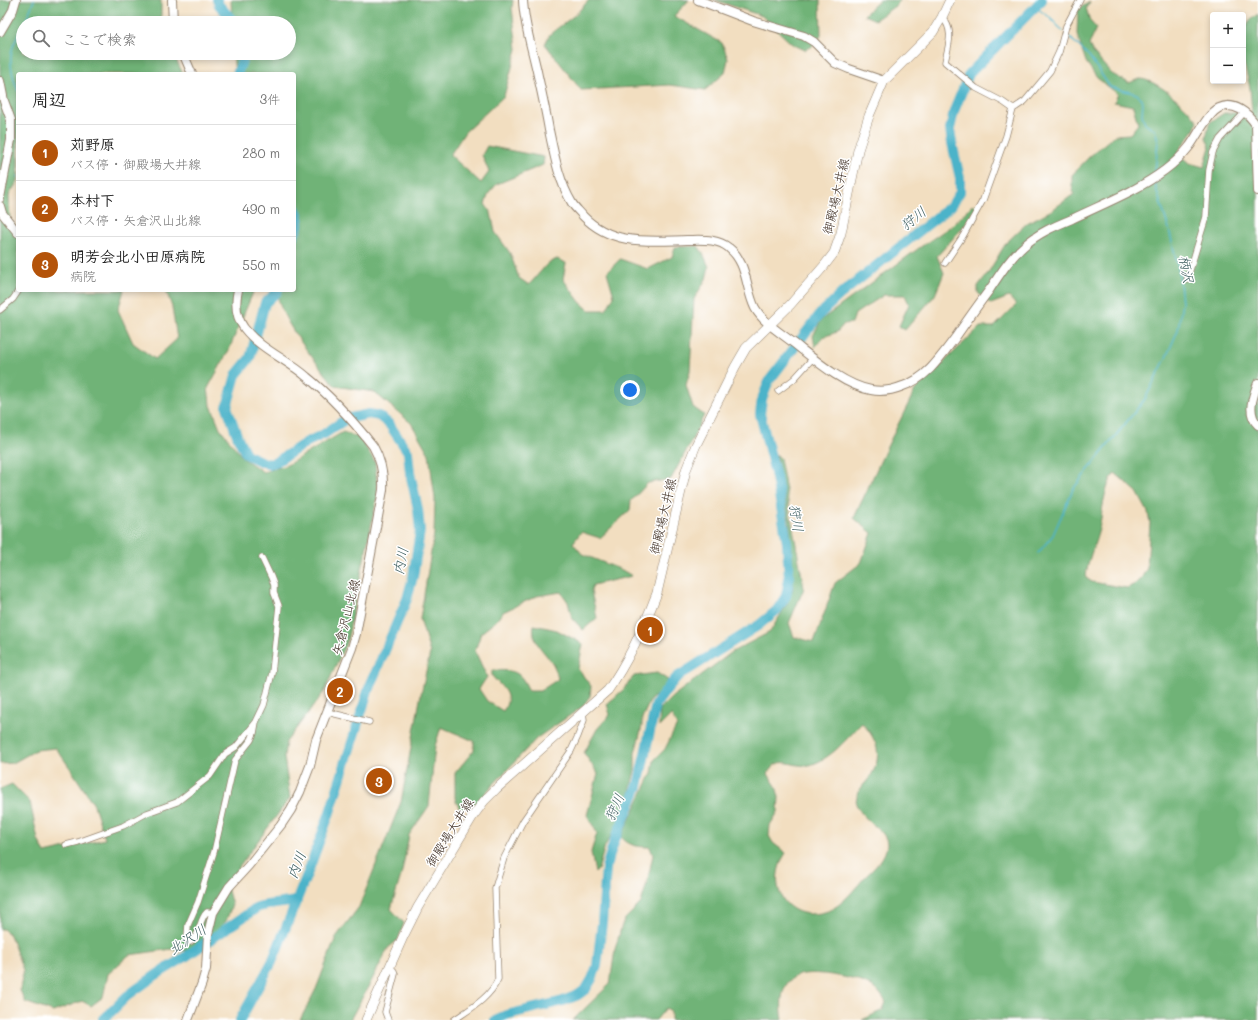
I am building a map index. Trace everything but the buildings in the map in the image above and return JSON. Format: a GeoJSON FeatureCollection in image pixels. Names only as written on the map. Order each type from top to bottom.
{"type":"FeatureCollection","features":[{"type":"Feature","properties":{"kind":"main road","name":"御殿場大井線"},"geometry":{"type":"LineString","coordinates":[[366,1020],[388,966],[418,907],[472,816],[484,801],[608,690],[618,675],[650,613],[657,593],[686,470],[696,445],[746,348],[790,305],[834,253],[841,233],[858,150],[869,116],[884,81],[933,32],[950,0]]}},
{"type":"Feature","properties":{"kind":"street"},"geometry":{"type":"LineString","coordinates":[[0,32],[13,10],[16,0]]}},
{"type":"Feature","properties":{"kind":"street"},"geometry":{"type":"LineString","coordinates":[[172,0],[173,16]]}},
{"type":"Feature","properties":{"kind":"street"},"geometry":{"type":"LineString","coordinates":[[523,0],[524,15],[554,153],[564,186],[573,205],[598,229],[624,239],[644,241],[703,240],[719,242],[728,247],[736,255],[744,271],[754,306],[761,317],[810,356],[852,384],[870,390],[885,391],[919,379],[930,370],[943,355],[1000,273],[1023,247],[1044,232],[1145,184],[1166,169],[1186,151],[1210,116],[1220,108],[1238,108],[1245,112],[1256,125],[1258,191]]}},
{"type":"Feature","properties":{"kind":"street"},"geometry":{"type":"LineString","coordinates":[[698,0],[753,20],[804,36],[814,42],[835,63],[884,81]]}},
{"type":"Feature","properties":{"kind":"street"},"geometry":{"type":"LineString","coordinates":[[945,263],[963,236],[983,200],[1006,136],[1013,109],[1025,101],[1050,71],[1059,52],[1066,26],[1080,0]]}},
{"type":"Feature","properties":{"kind":"street"},"geometry":{"type":"LineString","coordinates":[[942,17],[947,22],[951,31],[945,62],[976,88],[1013,109]]}},
{"type":"Feature","properties":{"kind":"street"},"geometry":{"type":"LineString","coordinates":[[186,60],[191,72]]}},
{"type":"Feature","properties":{"kind":"street"},"geometry":{"type":"LineString","coordinates":[[0,81],[10,120],[11,140],[0,198]]}},
{"type":"Feature","properties":{"kind":"street"},"geometry":{"type":"LineString","coordinates":[[1187,280],[1206,217],[1209,170],[1213,152],[1220,139],[1245,112]]}},
{"type":"Feature","properties":{"kind":"street"},"geometry":{"type":"LineString","coordinates":[[0,206],[2,213],[16,230]]}},
{"type":"Feature","properties":{"kind":"street"},"geometry":{"type":"LineString","coordinates":[[0,310],[17,292]]}},
{"type":"Feature","properties":{"kind":"street","name":"矢倉沢山北線"},"geometry":{"type":"LineString","coordinates":[[188,1020],[202,983],[208,953],[208,934],[212,917],[217,905],[229,887],[249,865],[291,810],[305,780],[316,740],[356,634],[383,490],[384,476],[379,456],[337,404],[306,375],[259,343],[243,327],[238,315],[236,300],[238,292]]}},
{"type":"Feature","properties":{"kind":"street"},"geometry":{"type":"LineString","coordinates":[[778,391],[794,379],[810,356]]}},
{"type":"Feature","properties":{"kind":"street"},"geometry":{"type":"LineString","coordinates":[[1258,382],[1251,409],[1252,417],[1258,425]]}},
{"type":"Feature","properties":{"kind":"street"},"geometry":{"type":"LineString","coordinates":[[66,845],[123,826],[147,813],[177,802],[210,776],[225,754],[236,747],[256,722],[264,705],[272,673],[279,606],[274,593],[274,585],[262,558]]}},
{"type":"Feature","properties":{"kind":"street"},"geometry":{"type":"LineString","coordinates":[[327,712],[369,722]]}},
{"type":"Feature","properties":{"kind":"street"},"geometry":{"type":"LineString","coordinates":[[454,1020],[485,998],[494,988],[498,979],[495,888],[498,876],[504,858],[523,821],[573,746],[584,720],[583,712]]}},
{"type":"Feature","properties":{"kind":"street"},"geometry":{"type":"LineString","coordinates":[[212,917],[207,912],[204,915],[194,939],[190,942],[188,941],[188,925],[198,902],[214,852],[235,760],[251,740],[256,722]]}},
{"type":"Feature","properties":{"kind":"street"},"geometry":{"type":"LineString","coordinates":[[388,966],[394,971],[395,974],[385,1012],[388,1020]]}},
{"type":"Feature","properties":{"kind":"green space"},"geometry":{"type":"Polygon","coordinates":[[[0,0],[161,0],[161,16],[16,16],[16,60],[176,60],[182,72],[16,72],[16,184],[9,195],[10,220],[16,228],[16,292],[123,292],[118,310],[133,343],[155,359],[177,339],[172,307],[167,292],[253,292],[228,352],[208,388],[210,403],[220,428],[243,458],[263,472],[287,465],[343,432],[360,438],[375,462],[378,493],[347,641],[324,692],[286,742],[284,757],[290,798],[226,884],[232,905],[226,921],[202,947],[189,951],[172,949],[129,955],[108,974],[103,997],[91,1006],[82,1001],[53,1012],[25,1002],[20,990],[23,970],[10,935],[3,929],[0,929],[0,789],[12,784],[30,802],[38,840],[45,853],[105,839],[94,805],[56,748],[36,750],[13,763],[0,764],[0,0]]]}},
{"type":"Feature","properties":{"kind":"green space"},"geometry":{"type":"Polygon","coordinates":[[[231,0],[513,0],[512,8],[517,49],[504,96],[465,132],[450,155],[481,183],[489,172],[482,155],[487,146],[544,157],[543,165],[497,184],[489,193],[485,204],[491,213],[495,232],[510,253],[519,278],[529,285],[548,263],[557,259],[566,263],[563,279],[580,302],[589,310],[606,310],[614,296],[607,272],[620,259],[648,269],[672,257],[675,247],[698,246],[709,267],[706,279],[694,299],[690,371],[686,385],[693,407],[704,415],[691,442],[671,479],[648,483],[631,501],[630,510],[600,538],[581,532],[573,543],[582,554],[622,570],[632,576],[593,585],[591,591],[597,618],[583,630],[572,618],[568,602],[561,592],[537,596],[503,612],[496,621],[481,633],[475,651],[487,677],[479,689],[487,701],[503,711],[506,705],[507,696],[503,688],[492,676],[492,670],[511,671],[519,675],[529,691],[540,691],[558,679],[553,664],[536,641],[534,636],[534,625],[557,630],[583,644],[578,669],[591,686],[590,696],[582,707],[537,738],[476,803],[460,810],[455,798],[455,773],[474,750],[474,741],[441,727],[435,746],[429,806],[409,835],[402,872],[391,909],[404,923],[398,940],[388,948],[350,1020],[300,1020],[316,989],[336,937],[359,907],[401,802],[430,653],[420,619],[434,534],[435,499],[429,454],[411,423],[374,392],[335,386],[299,340],[283,313],[278,292],[296,292],[296,72],[235,72],[234,60],[296,60],[296,16],[232,16],[231,0]]]}},
{"type":"Feature","properties":{"kind":"green space"},"geometry":{"type":"Polygon","coordinates":[[[589,0],[630,0],[637,2],[639,0],[689,0],[674,16],[722,43],[728,59],[725,73],[705,90],[670,85],[581,90],[545,44],[550,34],[576,14],[589,0]]]}},
{"type":"Feature","properties":{"kind":"green space"},"geometry":{"type":"Polygon","coordinates":[[[715,0],[820,0],[821,36],[812,46],[805,50],[792,44],[762,16],[715,0]]]}},
{"type":"Feature","properties":{"kind":"green space"},"geometry":{"type":"Polygon","coordinates":[[[880,0],[900,0],[895,6],[875,20],[864,15],[880,0]]]}},
{"type":"Feature","properties":{"kind":"green space"},"geometry":{"type":"Polygon","coordinates":[[[1090,2],[1086,8],[1090,21],[1096,28],[1089,45],[1094,54],[1112,74],[1129,83],[1141,79],[1156,84],[1187,109],[1198,121],[1194,130],[1177,153],[1189,163],[1204,167],[1210,147],[1206,138],[1209,123],[1224,113],[1252,112],[1250,88],[1246,71],[1246,26],[1250,20],[1258,14],[1258,1020],[862,1020],[883,1010],[886,1002],[876,989],[856,980],[815,973],[799,975],[788,982],[782,1000],[783,1020],[671,1020],[671,1011],[666,1008],[656,1020],[573,1020],[610,984],[615,949],[622,925],[624,920],[641,903],[647,883],[653,855],[650,847],[634,845],[621,837],[652,773],[654,760],[665,749],[677,725],[671,715],[659,727],[660,709],[672,697],[732,652],[770,632],[787,604],[793,588],[792,550],[789,520],[776,454],[780,458],[804,588],[789,623],[794,637],[814,642],[835,583],[861,563],[872,533],[854,518],[915,390],[980,327],[994,327],[1016,305],[1009,297],[991,304],[978,293],[978,286],[988,273],[1006,243],[1027,223],[1052,210],[1074,194],[1072,175],[1089,157],[1115,135],[1130,134],[1138,124],[1133,106],[1114,102],[1118,94],[1097,78],[1086,62],[1077,35],[1078,9],[1090,2]],[[1115,473],[1111,479],[1104,500],[1099,529],[1089,559],[1086,578],[1092,582],[1127,588],[1135,584],[1142,577],[1147,568],[1150,523],[1148,512],[1137,492],[1115,473]],[[862,723],[838,748],[817,762],[809,765],[786,763],[776,764],[768,774],[776,786],[779,797],[778,812],[770,825],[769,836],[773,843],[786,853],[780,866],[778,878],[779,890],[783,900],[791,908],[801,912],[814,914],[828,911],[839,905],[876,866],[885,854],[887,844],[884,836],[878,828],[863,815],[856,804],[862,786],[870,777],[877,762],[877,748],[872,735],[862,723]]]}},
{"type":"Feature","properties":{"kind":"green space"},"geometry":{"type":"Polygon","coordinates":[[[979,204],[965,225],[937,256],[944,273],[935,295],[905,330],[899,326],[909,304],[905,295],[884,295],[855,314],[852,323],[844,324],[837,332],[823,337],[815,347],[813,336],[821,320],[954,224],[971,206],[979,204]]]}},
{"type":"Feature","properties":{"kind":"green space"},"geometry":{"type":"Polygon","coordinates":[[[657,673],[668,680],[662,692],[651,699],[642,718],[642,726],[635,753],[635,770],[625,813],[605,846],[598,870],[595,873],[591,852],[597,833],[587,815],[598,774],[584,753],[597,729],[610,715],[607,704],[623,690],[634,676],[657,673]]]}},
{"type":"Feature","properties":{"kind":"waterway"},"geometry":{"type":"LineString","coordinates":[[28,16],[34,0]]}},
{"type":"Feature","properties":{"kind":"waterway","name":"内川"},"geometry":{"type":"LineString","coordinates":[[217,0],[219,5],[229,16]]}},
{"type":"Feature","properties":{"kind":"waterway","name":"狩川"},"geometry":{"type":"LineString","coordinates":[[495,1020],[506,1015],[563,1001],[578,995],[586,989],[592,979],[597,966],[606,868],[614,842],[638,786],[656,704],[677,677],[759,625],[777,610],[786,596],[789,580],[787,543],[776,477],[760,414],[762,399],[769,381],[820,314],[841,294],[952,205],[960,192],[960,178],[950,129],[954,111],[969,74],[1042,0]]}},
{"type":"Feature","properties":{"kind":"waterway","name":"柄沢"},"geometry":{"type":"LineString","coordinates":[[1035,7],[1048,16],[1063,31]]}},
{"type":"Feature","properties":{"kind":"waterway","name":"柄沢"},"geometry":{"type":"LineString","coordinates":[[1066,34],[1089,56],[1110,87],[1137,94],[1143,102],[1142,115],[1145,123],[1155,130],[1158,140],[1155,173]]}},
{"type":"Feature","properties":{"kind":"waterway"},"geometry":{"type":"LineString","coordinates":[[16,39],[11,52],[11,65],[16,86]]}},
{"type":"Feature","properties":{"kind":"waterway","name":"内川"},"geometry":{"type":"LineString","coordinates":[[238,72],[242,60]]}},
{"type":"Feature","properties":{"kind":"waterway","name":"柄沢"},"geometry":{"type":"LineString","coordinates":[[1038,553],[1053,535],[1073,489],[1145,399],[1165,360],[1178,330],[1182,303],[1179,272],[1169,229],[1156,189],[1155,181]]}},
{"type":"Feature","properties":{"kind":"waterway","name":"内川"},"geometry":{"type":"LineString","coordinates":[[296,210],[299,217],[298,228],[296,232]]}},
{"type":"Feature","properties":{"kind":"waterway","name":"内川"},"geometry":{"type":"LineString","coordinates":[[240,1020],[272,962],[308,872],[330,812],[369,688],[407,599],[413,577],[420,531],[418,509],[410,473],[408,452],[389,424],[379,416],[369,414],[346,419],[324,434],[307,442],[276,462],[269,464],[246,454],[238,438],[227,407],[236,375],[250,358],[265,303],[277,292]]}},
{"type":"Feature","properties":{"kind":"waterway","name":"北沢川"},"geometry":{"type":"LineString","coordinates":[[103,1020],[127,996],[258,907],[297,901]]}},
{"type":"Feature","properties":{"kind":"place","name":"苅野原"},"geometry":{"type":"Point","coordinates":[650,630]}},
{"type":"Feature","properties":{"kind":"place","name":"本村下"},"geometry":{"type":"Point","coordinates":[340,691]}},
{"type":"Feature","properties":{"kind":"place","name":"明芳会北小田原病院"},"geometry":{"type":"Point","coordinates":[379,781]}}]}
